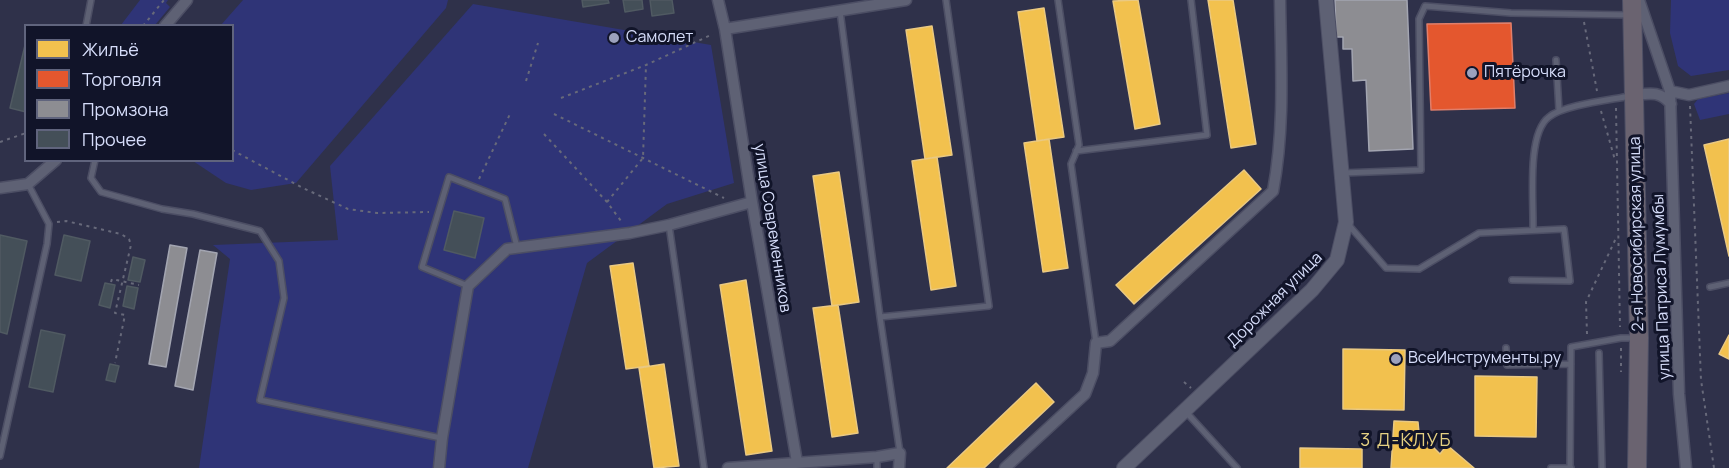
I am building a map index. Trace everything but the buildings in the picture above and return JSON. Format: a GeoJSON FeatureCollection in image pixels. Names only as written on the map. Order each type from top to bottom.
{"type":"FeatureCollection","features":[{"type":"Feature","properties":{"kind":"main road","name":"2-я Новосибирская улица"},"geometry":{"type":"LineString","coordinates":[[1635,5],[1630,338],[1637,468]]}},
{"type":"Feature","properties":{"kind":"street"},"geometry":{"type":"LineString","coordinates":[[167,24],[187,0]]}},
{"type":"Feature","properties":{"kind":"street","name":"улица Современников"},"geometry":{"type":"LineString","coordinates":[[718,0],[725,29],[797,462]]}},
{"type":"Feature","properties":{"kind":"street"},"geometry":{"type":"LineString","coordinates":[[725,29],[906,0]]}},
{"type":"Feature","properties":{"kind":"street"},"geometry":{"type":"LineString","coordinates":[[1005,468],[1085,394],[1093,373],[1096,343],[1110,341],[1273,190],[1279,158],[1282,92],[1280,0]]}},
{"type":"Feature","properties":{"kind":"street","name":"Дорожная улица"},"geometry":{"type":"LineString","coordinates":[[1124,468],[1318,283],[1337,260],[1346,222],[1326,0]]}},
{"type":"Feature","properties":{"kind":"street","name":"улица Патриса Лумумбы"},"geometry":{"type":"LineString","coordinates":[[1635,5],[1670,91],[1672,105],[1679,394],[1686,468]]}},
{"type":"Feature","properties":{"kind":"street"},"geometry":{"type":"LineString","coordinates":[[1670,91],[1689,95],[1729,86]]}},
{"type":"Feature","properties":{"kind":"street"},"geometry":{"type":"LineString","coordinates":[[1635,95],[1657,92],[1666,97],[1672,105]]}},
{"type":"Feature","properties":{"kind":"street"},"geometry":{"type":"LineString","coordinates":[[0,188],[28,184],[54,162]]}},
{"type":"Feature","properties":{"kind":"street"},"geometry":{"type":"LineString","coordinates":[[439,468],[468,286],[507,249],[630,233],[669,225],[752,202]]}},
{"type":"Feature","properties":{"kind":"street"},"geometry":{"type":"LineString","coordinates":[[728,468],[797,462],[877,463],[900,453],[899,468]]}},
{"type":"Feature","properties":{"kind":"lane"},"geometry":{"type":"LineString","coordinates":[[86,24],[91,0]]}},
{"type":"Feature","properties":{"kind":"lane"},"geometry":{"type":"LineString","coordinates":[[880,317],[989,306],[946,0]]}},
{"type":"Feature","properties":{"kind":"lane"},"geometry":{"type":"LineString","coordinates":[[1058,0],[1078,145],[1071,164],[1096,343]]}},
{"type":"Feature","properties":{"kind":"lane"},"geometry":{"type":"LineString","coordinates":[[1076,151],[1207,135],[1191,0]]}},
{"type":"Feature","properties":{"kind":"lane"},"geometry":{"type":"LineString","coordinates":[[1343,173],[1421,170],[1419,19],[1425,6],[1511,13],[1583,14],[1635,5]]}},
{"type":"Feature","properties":{"kind":"lane"},"geometry":{"type":"LineString","coordinates":[[840,11],[900,453]]}},
{"type":"Feature","properties":{"kind":"lane"},"geometry":{"type":"LineString","coordinates":[[1557,60],[1559,110]]}},
{"type":"Feature","properties":{"kind":"lane"},"geometry":{"type":"LineString","coordinates":[[1533,230],[1534,154],[1538,132],[1547,117],[1559,110],[1635,95]]}},
{"type":"Feature","properties":{"kind":"lane"},"geometry":{"type":"LineString","coordinates":[[95,162],[91,178],[101,192],[162,209],[193,214],[260,231],[279,261],[284,298],[260,400],[442,438]]}},
{"type":"Feature","properties":{"kind":"lane"},"geometry":{"type":"LineString","coordinates":[[468,286],[422,267],[449,177],[505,199],[518,248]]}},
{"type":"Feature","properties":{"kind":"lane"},"geometry":{"type":"LineString","coordinates":[[0,456],[47,244],[49,224],[28,184]]}},
{"type":"Feature","properties":{"kind":"lane"},"geometry":{"type":"LineString","coordinates":[[1346,222],[1386,268],[1419,269],[1479,232],[1564,230],[1570,281],[1512,280]]}},
{"type":"Feature","properties":{"kind":"lane"},"geometry":{"type":"LineString","coordinates":[[669,225],[704,468]]}},
{"type":"Feature","properties":{"kind":"lane"},"geometry":{"type":"LineString","coordinates":[[1710,287],[1729,283]]}},
{"type":"Feature","properties":{"kind":"lane"},"geometry":{"type":"LineString","coordinates":[[1551,468],[1570,468],[1571,347],[1630,338]]}},
{"type":"Feature","properties":{"kind":"lane"},"geometry":{"type":"LineString","coordinates":[[1506,348],[1507,365],[1571,364]]}},
{"type":"Feature","properties":{"kind":"lane"},"geometry":{"type":"LineString","coordinates":[[1599,353],[1602,468]]}},
{"type":"Feature","properties":{"kind":"lane"},"geometry":{"type":"LineString","coordinates":[[1185,410],[1237,468]]}},
{"type":"Feature","properties":{"kind":"path"},"geometry":{"type":"LineString","coordinates":[[145,24],[164,0]]}},
{"type":"Feature","properties":{"kind":"path"},"geometry":{"type":"LineString","coordinates":[[1583,14],[1599,102],[1617,166]]}},
{"type":"Feature","properties":{"kind":"path"},"geometry":{"type":"LineString","coordinates":[[561,98],[646,65],[725,29]]}},
{"type":"Feature","properties":{"kind":"path"},"geometry":{"type":"LineString","coordinates":[[526,81],[538,43]]}},
{"type":"Feature","properties":{"kind":"path"},"geometry":{"type":"LineString","coordinates":[[607,202],[643,158],[646,65]]}},
{"type":"Feature","properties":{"kind":"path"},"geometry":{"type":"LineString","coordinates":[[1689,95],[1701,380],[1714,468]]}},
{"type":"Feature","properties":{"kind":"path"},"geometry":{"type":"LineString","coordinates":[[1616,99],[1618,234],[1630,338],[1621,373]]}},
{"type":"Feature","properties":{"kind":"path"},"geometry":{"type":"LineString","coordinates":[[475,186],[510,114]]}},
{"type":"Feature","properties":{"kind":"path"},"geometry":{"type":"LineString","coordinates":[[554,114],[740,206]]}},
{"type":"Feature","properties":{"kind":"path"},"geometry":{"type":"LineString","coordinates":[[0,142],[24,133]]}},
{"type":"Feature","properties":{"kind":"path"},"geometry":{"type":"LineString","coordinates":[[544,134],[607,202],[630,233]]}},
{"type":"Feature","properties":{"kind":"path"},"geometry":{"type":"LineString","coordinates":[[234,151],[348,209],[377,213],[439,211]]}},
{"type":"Feature","properties":{"kind":"path"},"geometry":{"type":"LineString","coordinates":[[49,224],[66,221],[129,238],[131,245],[115,313],[126,315],[116,363]]}},
{"type":"Feature","properties":{"kind":"path"},"geometry":{"type":"LineString","coordinates":[[1588,343],[1586,302],[1618,234]]}},
{"type":"Feature","properties":{"kind":"path"},"geometry":{"type":"LineString","coordinates":[[111,282],[112,279],[139,285]]}},
{"type":"Feature","properties":{"kind":"path"},"geometry":{"type":"LineString","coordinates":[[1184,382],[1199,397]]}},
{"type":"Feature","properties":{"kind":"shaded area"},"geometry":{"type":"Polygon","coordinates":[[[140,0],[168,0],[166,3],[170,7],[156,24],[122,24],[140,0]]]}},
{"type":"Feature","properties":{"kind":"shaded area"},"geometry":{"type":"Polygon","coordinates":[[[243,0],[448,0],[446,8],[296,183],[251,190],[226,183],[194,162],[234,162],[234,24],[222,24],[243,0]]]}},
{"type":"Feature","properties":{"kind":"shaded area"},"geometry":{"type":"Polygon","coordinates":[[[1671,0],[1729,0],[1729,70],[1691,76],[1678,66],[1670,33],[1671,0]]]}},
{"type":"Feature","properties":{"kind":"shaded area"},"geometry":{"type":"Polygon","coordinates":[[[473,4],[711,45],[734,183],[667,204],[587,263],[528,468],[199,468],[230,259],[213,245],[338,240],[330,166],[473,4]]]}},
{"type":"Feature","properties":{"kind":"shaded area"},"geometry":{"type":"Polygon","coordinates":[[[1729,93],[1729,114],[1700,120],[1694,104],[1698,99],[1729,93]]]}},
{"type":"Feature","properties":{"kind":"place","name":"Самолет"},"geometry":{"type":"Point","coordinates":[614,38]}},
{"type":"Feature","properties":{"kind":"place","name":"Пятёрочка"},"geometry":{"type":"Point","coordinates":[1472,73]}},
{"type":"Feature","properties":{"kind":"place","name":"ВсеИнструменты.ру"},"geometry":{"type":"Point","coordinates":[1396,359]}},
{"type":"Feature","properties":{"kind":"district","name":"3 Д-КЛУБ"},"geometry":{"type":"Point","coordinates":[1406,441]}}]}
